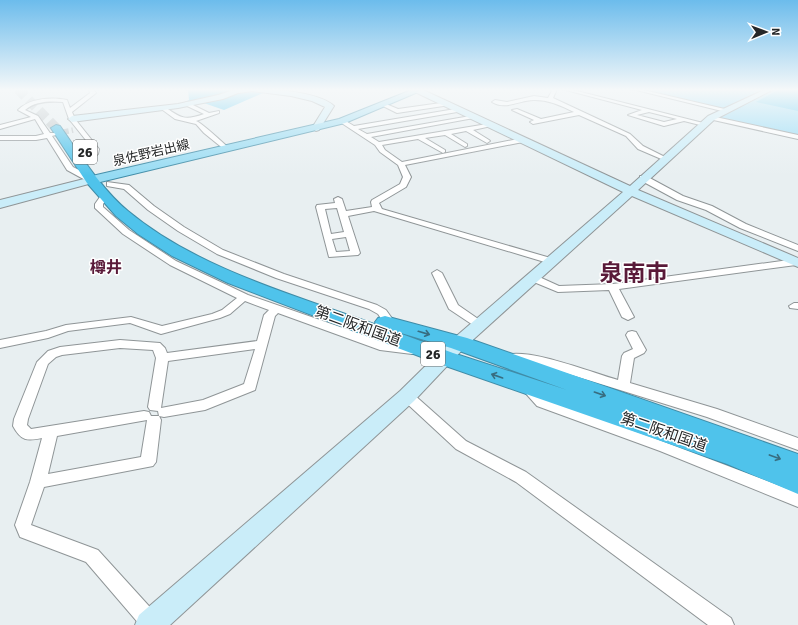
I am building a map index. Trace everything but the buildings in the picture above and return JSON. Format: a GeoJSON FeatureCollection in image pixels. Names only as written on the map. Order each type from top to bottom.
{"type":"FeatureCollection","features":[{"type":"Feature","properties":{"kind":"highway","name":"第二阪和国道"},"geometry":{"type":"LineString","coordinates":[[65,127],[90,158],[103,184],[162,231],[203,255],[254,277],[390,324],[444,351],[527,387],[737,456],[798,482]]}},
{"type":"Feature","properties":{"kind":"highway","name":"第二阪和国道"},"geometry":{"type":"LineString","coordinates":[[65,127],[121,213],[144,231],[178,252],[234,279],[312,309],[444,351],[499,357],[798,465]]}},
{"type":"Feature","properties":{"kind":"main road","name":"泉佐野岩出線"},"geometry":{"type":"LineString","coordinates":[[103,184],[227,150],[316,128],[347,118]]}},
{"type":"Feature","properties":{"kind":"street"},"geometry":{"type":"LineString","coordinates":[[0,127],[32,118]]}},
{"type":"Feature","properties":{"kind":"street"},"geometry":{"type":"LineString","coordinates":[[39,118],[65,127]]}},
{"type":"Feature","properties":{"kind":"street"},"geometry":{"type":"LineString","coordinates":[[65,118],[65,127]]}},
{"type":"Feature","properties":{"kind":"street"},"geometry":{"type":"LineString","coordinates":[[65,127],[72,118]]}},
{"type":"Feature","properties":{"kind":"street"},"geometry":{"type":"LineString","coordinates":[[0,138],[36,138],[65,127],[111,118]]}},
{"type":"Feature","properties":{"kind":"street"},"geometry":{"type":"LineString","coordinates":[[177,118],[198,124],[227,150]]}},
{"type":"Feature","properties":{"kind":"street"},"geometry":{"type":"LineString","coordinates":[[187,122],[199,118]]}},
{"type":"Feature","properties":{"kind":"street"},"geometry":{"type":"LineString","coordinates":[[316,128],[322,118]]}},
{"type":"Feature","properties":{"kind":"street"},"geometry":{"type":"LineString","coordinates":[[353,128],[412,118]]}},
{"type":"Feature","properties":{"kind":"street"},"geometry":{"type":"LineString","coordinates":[[366,136],[469,118]]}},
{"type":"Feature","properties":{"kind":"street"},"geometry":{"type":"LineString","coordinates":[[478,118],[631,191],[797,263]]}},
{"type":"Feature","properties":{"kind":"street"},"geometry":{"type":"LineString","coordinates":[[531,118],[536,121],[551,118]]}},
{"type":"Feature","properties":{"kind":"street"},"geometry":{"type":"LineString","coordinates":[[591,118],[628,135],[634,143],[646,151],[666,159]]}},
{"type":"Feature","properties":{"kind":"street"},"geometry":{"type":"LineString","coordinates":[[643,118],[664,124],[684,119]]}},
{"type":"Feature","properties":{"kind":"street"},"geometry":{"type":"LineString","coordinates":[[681,118],[704,124]]}},
{"type":"Feature","properties":{"kind":"street"},"geometry":{"type":"LineString","coordinates":[[51,432],[38,482],[23,525],[26,532],[92,556],[150,624],[407,396],[444,351],[480,325],[711,118]]}},
{"type":"Feature","properties":{"kind":"street"},"geometry":{"type":"LineString","coordinates":[[712,118],[798,137]]}},
{"type":"Feature","properties":{"kind":"street"},"geometry":{"type":"LineString","coordinates":[[342,120],[378,144],[382,151],[401,164],[407,177],[403,185],[375,202],[378,211],[551,261]]}},
{"type":"Feature","properties":{"kind":"street"},"geometry":{"type":"LineString","coordinates":[[378,144],[493,125]]}},
{"type":"Feature","properties":{"kind":"street"},"geometry":{"type":"LineString","coordinates":[[467,129],[487,141]]}},
{"type":"Feature","properties":{"kind":"street"},"geometry":{"type":"LineString","coordinates":[[446,133],[465,145]]}},
{"type":"Feature","properties":{"kind":"street"},"geometry":{"type":"LineString","coordinates":[[419,137],[442,152]]}},
{"type":"Feature","properties":{"kind":"street"},"geometry":{"type":"LineString","coordinates":[[401,164],[523,140]]}},
{"type":"Feature","properties":{"kind":"street"},"geometry":{"type":"LineString","coordinates":[[643,178],[680,198],[709,208],[757,232],[798,248]]}},
{"type":"Feature","properties":{"kind":"street"},"geometry":{"type":"LineString","coordinates":[[0,204],[103,184],[99,208],[144,245],[173,263],[244,297],[384,347],[444,351]]}},
{"type":"Feature","properties":{"kind":"street"},"geometry":{"type":"LineString","coordinates":[[339,202],[343,214],[355,253],[332,255],[320,207],[339,202]]}},
{"type":"Feature","properties":{"kind":"street"},"geometry":{"type":"LineString","coordinates":[[343,214],[377,208]]}},
{"type":"Feature","properties":{"kind":"street"},"geometry":{"type":"LineString","coordinates":[[327,237],[349,234]]}},
{"type":"Feature","properties":{"kind":"street"},"geometry":{"type":"LineString","coordinates":[[533,278],[558,289],[613,287],[797,263]]}},
{"type":"Feature","properties":{"kind":"street"},"geometry":{"type":"LineString","coordinates":[[437,273],[453,307],[480,325]]}},
{"type":"Feature","properties":{"kind":"street"},"geometry":{"type":"LineString","coordinates":[[613,287],[628,317]]}},
{"type":"Feature","properties":{"kind":"street"},"geometry":{"type":"LineString","coordinates":[[0,344],[48,334],[66,328],[131,320],[161,330],[216,316],[226,312],[244,297]]}},
{"type":"Feature","properties":{"kind":"street"},"geometry":{"type":"LineString","coordinates":[[38,482],[148,462],[154,414],[162,358],[162,351],[156,346],[120,344],[60,351],[52,354],[43,362],[21,419],[20,426],[28,434],[51,432],[154,414],[205,405],[250,387],[270,315],[277,308]]}},
{"type":"Feature","properties":{"kind":"street"},"geometry":{"type":"LineString","coordinates":[[623,386],[628,356],[640,350],[632,335]]}},
{"type":"Feature","properties":{"kind":"street"},"geometry":{"type":"LineString","coordinates":[[162,358],[261,344]]}},
{"type":"Feature","properties":{"kind":"street"},"geometry":{"type":"LineString","coordinates":[[499,357],[531,358],[712,413],[798,444]]}},
{"type":"Feature","properties":{"kind":"street"},"geometry":{"type":"LineString","coordinates":[[527,387],[542,403],[665,447],[798,500]]}},
{"type":"Feature","properties":{"kind":"street"},"geometry":{"type":"LineString","coordinates":[[407,396],[461,444],[521,478],[724,625]]}},
{"type":"Feature","properties":{"kind":"shaded area"},"geometry":{"type":"Polygon","coordinates":[[[717,118],[798,118],[798,136],[717,118]]]}},
{"type":"Feature","properties":{"kind":"tunnel"},"geometry":{"type":"LineString","coordinates":[[46,118],[56,128]]}},
{"type":"Feature","properties":{"kind":"tunnel"},"geometry":{"type":"LineString","coordinates":[[55,134],[73,130]]}},
{"type":"Feature","properties":{"kind":"district","name":"樽井"},"geometry":{"type":"Point","coordinates":[106,267]}},
{"type":"Feature","properties":{"kind":"district","name":"泉南市"},"geometry":{"type":"Point","coordinates":[634,273]}}]}
